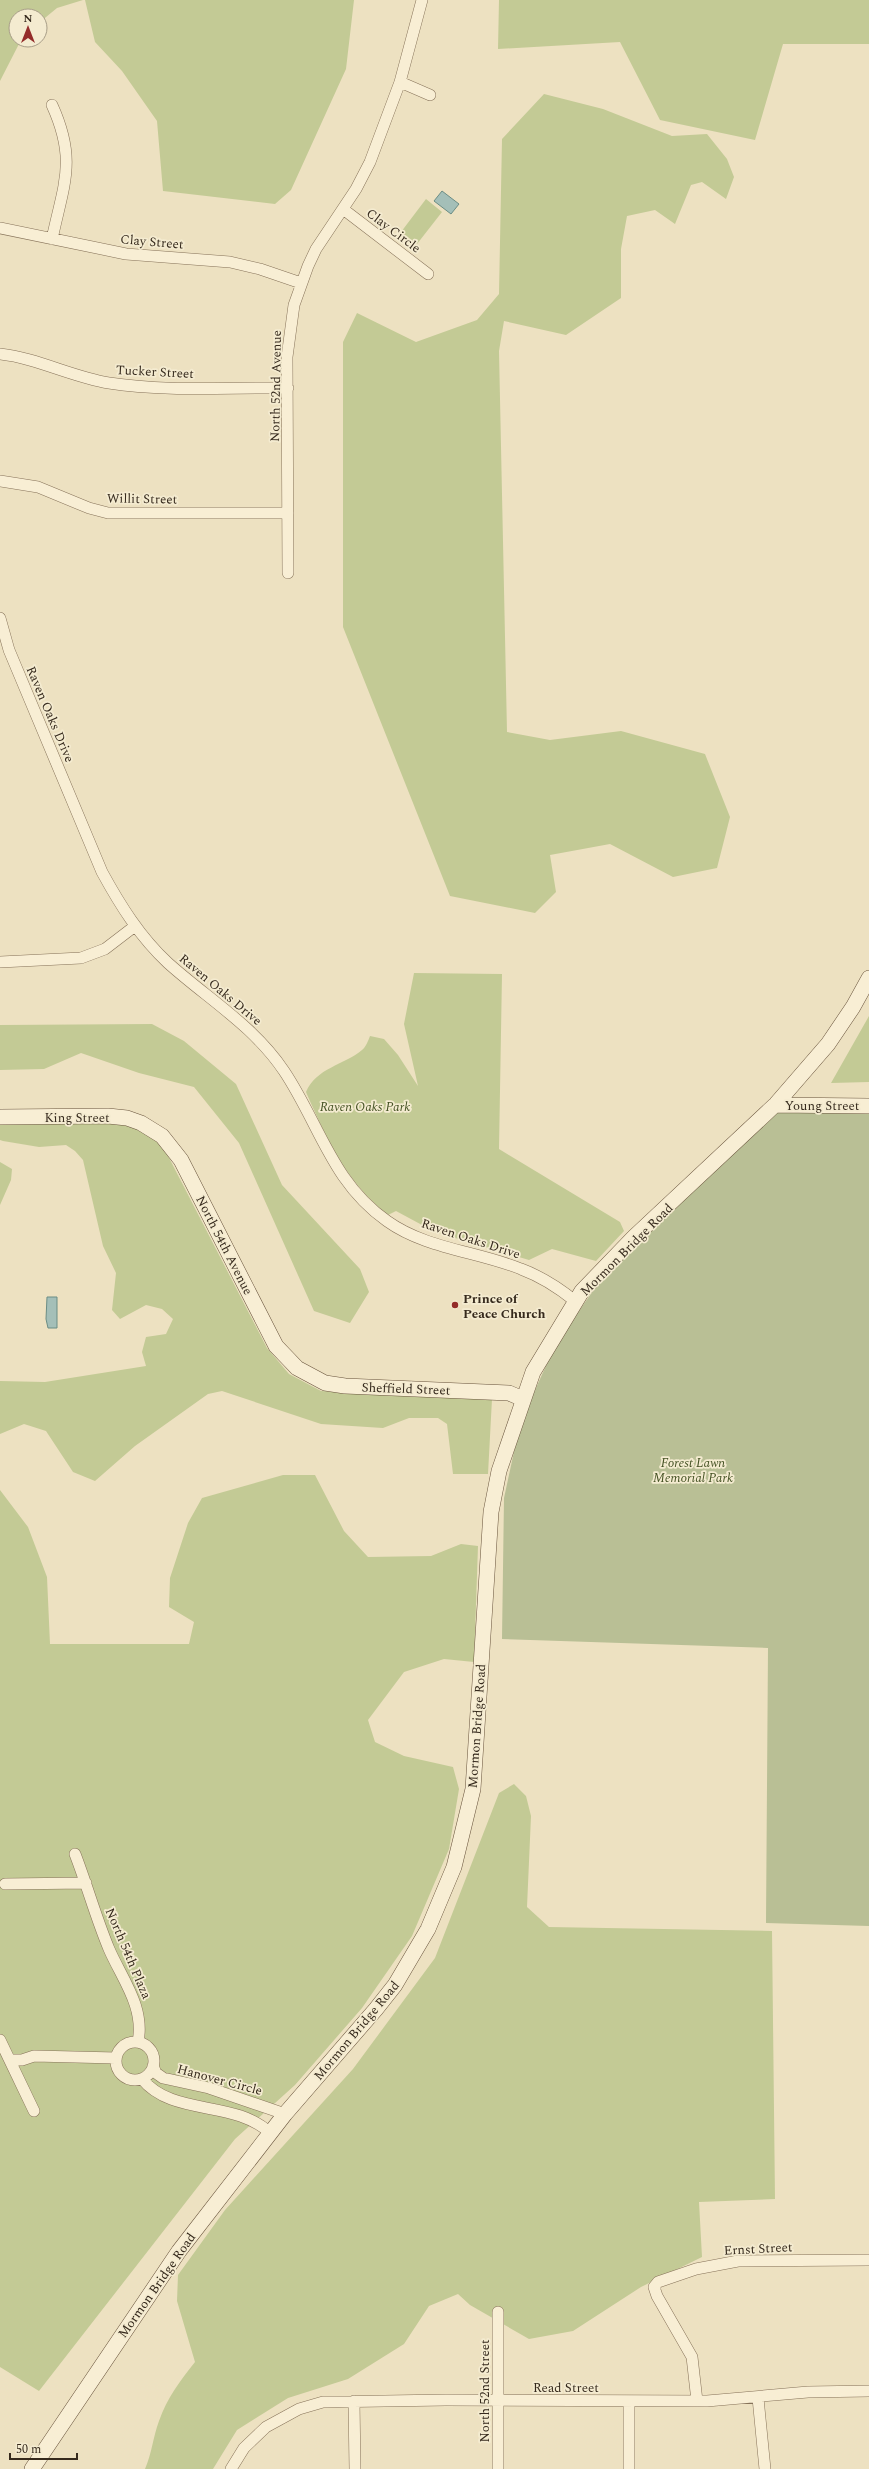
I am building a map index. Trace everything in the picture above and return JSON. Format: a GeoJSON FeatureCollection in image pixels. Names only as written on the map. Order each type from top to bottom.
{"type":"FeatureCollection","features":[{"type":"Feature","properties":{"kind":"main road","name":"Mormon Bridge Road"},"geometry":{"type":"LineString","coordinates":[[32,2469],[158,2280],[285,2114],[376,2010],[395,1985],[428,1929],[454,1868],[473,1789],[491,1512],[499,1471],[533,1372],[582,1290],[634,1237],[775,1105],[828,1044],[853,1007],[869,978]]}},
{"type":"Feature","properties":{"kind":"main road","name":"Young Street"},"geometry":{"type":"LineString","coordinates":[[775,1105],[869,1106]]}},
{"type":"Feature","properties":{"kind":"main road","name":"King Street"},"geometry":{"type":"LineString","coordinates":[[0,1117],[118,1116],[135,1120],[152,1128]]}},
{"type":"Feature","properties":{"kind":"main road","name":"North 54th Avenue"},"geometry":{"type":"LineString","coordinates":[[152,1128],[177,1152],[273,1340],[294,1366]]}},
{"type":"Feature","properties":{"kind":"main road","name":"Sheffield Street"},"geometry":{"type":"LineString","coordinates":[[294,1366],[316,1380],[336,1385],[508,1393],[523,1399]]}},
{"type":"Feature","properties":{"kind":"street","name":"North 52nd Avenue"},"geometry":{"type":"LineString","coordinates":[[288,573],[289,332],[301,283],[316,249],[343,209],[370,162],[400,82],[422,0]]}},
{"type":"Feature","properties":{"kind":"street"},"geometry":{"type":"LineString","coordinates":[[400,82],[430,95]]}},
{"type":"Feature","properties":{"kind":"street"},"geometry":{"type":"LineString","coordinates":[[52,105],[64,135],[67,154],[67,172],[52,239]]}},
{"type":"Feature","properties":{"kind":"street","name":"Clay Circle"},"geometry":{"type":"LineString","coordinates":[[343,209],[428,274]]}},
{"type":"Feature","properties":{"kind":"street","name":"Clay Street"},"geometry":{"type":"LineString","coordinates":[[0,228],[126,254],[230,262],[260,269],[301,283]]}},
{"type":"Feature","properties":{"kind":"street","name":"Tucker Street"},"geometry":{"type":"LineString","coordinates":[[0,354],[90,379],[126,386],[288,388]]}},
{"type":"Feature","properties":{"kind":"street","name":"Willit Street"},"geometry":{"type":"LineString","coordinates":[[0,481],[38,487],[89,508],[108,513],[288,513]]}},
{"type":"Feature","properties":{"kind":"street","name":"Raven Oaks Drive"},"geometry":{"type":"LineString","coordinates":[[0,618],[9,650],[102,872],[135,926],[168,962],[241,1022],[268,1051],[284,1071],[303,1103],[331,1159],[373,1211],[388,1222],[420,1238],[524,1270],[554,1286],[575,1301]]}},
{"type":"Feature","properties":{"kind":"street"},"geometry":{"type":"LineString","coordinates":[[0,962],[81,958],[105,949],[135,926]]}},
{"type":"Feature","properties":{"kind":"street","name":"North 54th Plaza"},"geometry":{"type":"LineString","coordinates":[[75,1854],[109,1949],[122,1972],[139,2013],[140,2027],[138,2042]]}},
{"type":"Feature","properties":{"kind":"street"},"geometry":{"type":"LineString","coordinates":[[5,1884],[86,1883]]}},
{"type":"Feature","properties":{"kind":"street"},"geometry":{"type":"LineString","coordinates":[[0,2040],[11,2060],[34,2111]]}},
{"type":"Feature","properties":{"kind":"street"},"geometry":{"type":"LineString","coordinates":[[138,2042],[150,2049],[154,2060],[154,2066],[151,2072],[142,2079],[135,2080],[123,2076],[116,2065],[116,2058],[122,2047],[128,2043],[138,2042]]}},
{"type":"Feature","properties":{"kind":"street"},"geometry":{"type":"LineString","coordinates":[[11,2060],[22,2060],[34,2056],[116,2058]]}},
{"type":"Feature","properties":{"kind":"street","name":"Hanover Circle"},"geometry":{"type":"LineString","coordinates":[[154,2066],[156,2073],[163,2078],[209,2088],[285,2114]]}},
{"type":"Feature","properties":{"kind":"street"},"geometry":{"type":"LineString","coordinates":[[142,2079],[150,2088],[166,2098],[250,2118],[270,2133]]}},
{"type":"Feature","properties":{"kind":"street","name":"Ernst Street"},"geometry":{"type":"LineString","coordinates":[[697,2400],[692,2357],[654,2287],[658,2282],[675,2275],[738,2261],[869,2260]]}},
{"type":"Feature","properties":{"kind":"street","name":"North 52nd Street"},"geometry":{"type":"LineString","coordinates":[[498,2312],[498,2469]]}},
{"type":"Feature","properties":{"kind":"street","name":"Read Street"},"geometry":{"type":"LineString","coordinates":[[231,2469],[244,2448],[269,2425],[286,2415],[312,2404],[354,2401],[697,2400],[758,2398],[808,2392],[869,2391]]}},
{"type":"Feature","properties":{"kind":"street"},"geometry":{"type":"LineString","coordinates":[[758,2398],[765,2469]]}},
{"type":"Feature","properties":{"kind":"street"},"geometry":{"type":"LineString","coordinates":[[354,2401],[355,2469]]}},
{"type":"Feature","properties":{"kind":"street"},"geometry":{"type":"LineString","coordinates":[[628,2469],[629,2401]]}},
{"type":"Feature","properties":{"kind":"green space"},"geometry":{"type":"Polygon","coordinates":[[[0,0],[83,0],[57,8],[48,15],[48,8],[8,8],[8,48],[17,48],[0,81],[0,0]]]}},
{"type":"Feature","properties":{"kind":"green space"},"geometry":{"type":"Polygon","coordinates":[[[85,0],[354,0],[346,69],[291,190],[275,204],[163,191],[157,121],[122,71],[95,42],[85,0]]]}},
{"type":"Feature","properties":{"kind":"green space"},"geometry":{"type":"Polygon","coordinates":[[[499,0],[869,0],[869,44],[783,44],[755,140],[660,120],[620,42],[498,49],[499,0]]]}},
{"type":"Feature","properties":{"kind":"green space"},"geometry":{"type":"Polygon","coordinates":[[[544,94],[603,109],[672,136],[707,134],[727,159],[734,177],[726,199],[702,182],[691,185],[675,224],[655,210],[627,216],[621,249],[621,298],[566,335],[504,321],[499,351],[507,732],[550,740],[621,731],[705,754],[730,817],[717,868],[673,877],[610,844],[550,855],[556,892],[535,913],[450,896],[343,627],[343,342],[357,313],[416,342],[477,320],[499,294],[502,139],[544,94]]]}},
{"type":"Feature","properties":{"kind":"green space"},"geometry":{"type":"Polygon","coordinates":[[[426,199],[442,212],[417,244],[401,232],[426,199]]]}},
{"type":"Feature","properties":{"kind":"green space","name":"Raven Oaks Park"},"geometry":{"type":"Polygon","coordinates":[[[414,973],[502,974],[499,1149],[620,1222],[624,1231],[596,1261],[552,1249],[529,1260],[435,1232],[396,1211],[388,1215],[360,1189],[339,1159],[306,1092],[316,1077],[362,1050],[366,1046],[370,1036],[384,1039],[398,1055],[418,1086],[404,1024],[414,973]]]}},
{"type":"Feature","properties":{"kind":"green space"},"geometry":{"type":"Polygon","coordinates":[[[869,1016],[869,1082],[831,1083],[869,1016]]]}},
{"type":"Feature","properties":{"kind":"green space"},"geometry":{"type":"Polygon","coordinates":[[[152,1024],[184,1041],[236,1084],[282,1185],[360,1269],[369,1292],[350,1323],[314,1311],[239,1143],[194,1087],[139,1073],[81,1053],[44,1069],[0,1070],[0,1025],[152,1024]]]}},
{"type":"Feature","properties":{"kind":"green space","name":"Forest Lawn Memorial Park"},"geometry":{"type":"Polygon","coordinates":[[[780,1109],[869,1110],[869,1926],[766,1923],[768,1648],[502,1639],[504,1498],[518,1433],[525,1412],[555,1346],[601,1279],[780,1109]]]}},
{"type":"Feature","properties":{"kind":"green space"},"geometry":{"type":"Polygon","coordinates":[[[0,1124],[120,1124],[149,1132],[165,1150],[267,1348],[289,1374],[321,1391],[492,1399],[488,1474],[453,1474],[447,1424],[438,1418],[409,1418],[383,1428],[321,1424],[222,1391],[208,1394],[135,1446],[95,1481],[73,1472],[46,1431],[24,1424],[0,1434],[0,1381],[45,1382],[146,1366],[142,1352],[146,1337],[166,1334],[173,1319],[162,1309],[146,1305],[120,1319],[112,1310],[116,1273],[103,1246],[83,1160],[75,1151],[66,1145],[39,1147],[0,1140],[0,1124]]]}},
{"type":"Feature","properties":{"kind":"green space"},"geometry":{"type":"Polygon","coordinates":[[[0,1162],[12,1169],[11,1180],[0,1205],[0,1162]]]}},
{"type":"Feature","properties":{"kind":"green space"},"geometry":{"type":"Polygon","coordinates":[[[283,1475],[315,1475],[344,1531],[368,1557],[431,1556],[461,1544],[478,1546],[474,1662],[444,1659],[404,1672],[368,1720],[375,1742],[404,1756],[453,1767],[459,1789],[449,1849],[412,1936],[362,2008],[295,2085],[235,2139],[39,2391],[0,2367],[0,1490],[28,1527],[47,1577],[50,1644],[189,1644],[194,1622],[169,1607],[170,1578],[188,1523],[202,1498],[283,1475]]]}},
{"type":"Feature","properties":{"kind":"green space"},"geometry":{"type":"Polygon","coordinates":[[[514,1784],[526,1796],[531,1816],[527,1907],[549,1927],[772,1931],[775,2199],[699,2202],[702,2257],[641,2287],[573,2331],[529,2339],[470,2305],[458,2294],[429,2306],[404,2344],[348,2379],[288,2398],[237,2430],[213,2469],[145,2469],[162,2413],[179,2383],[195,2362],[177,2301],[178,2275],[225,2210],[353,2069],[435,1958],[499,1793],[514,1784]]]}},
{"type":"Feature","properties":{"kind":"water"},"geometry":{"type":"Polygon","coordinates":[[[442,191],[459,204],[451,214],[434,201],[442,191]]]}},
{"type":"Feature","properties":{"kind":"water"},"geometry":{"type":"Polygon","coordinates":[[[47,1297],[57,1297],[57,1328],[48,1328],[46,1319],[47,1297]]]}},
{"type":"Feature","properties":{"kind":"place","name":"Prince of Peace Church"},"geometry":{"type":"Point","coordinates":[455,1305]}}]}
